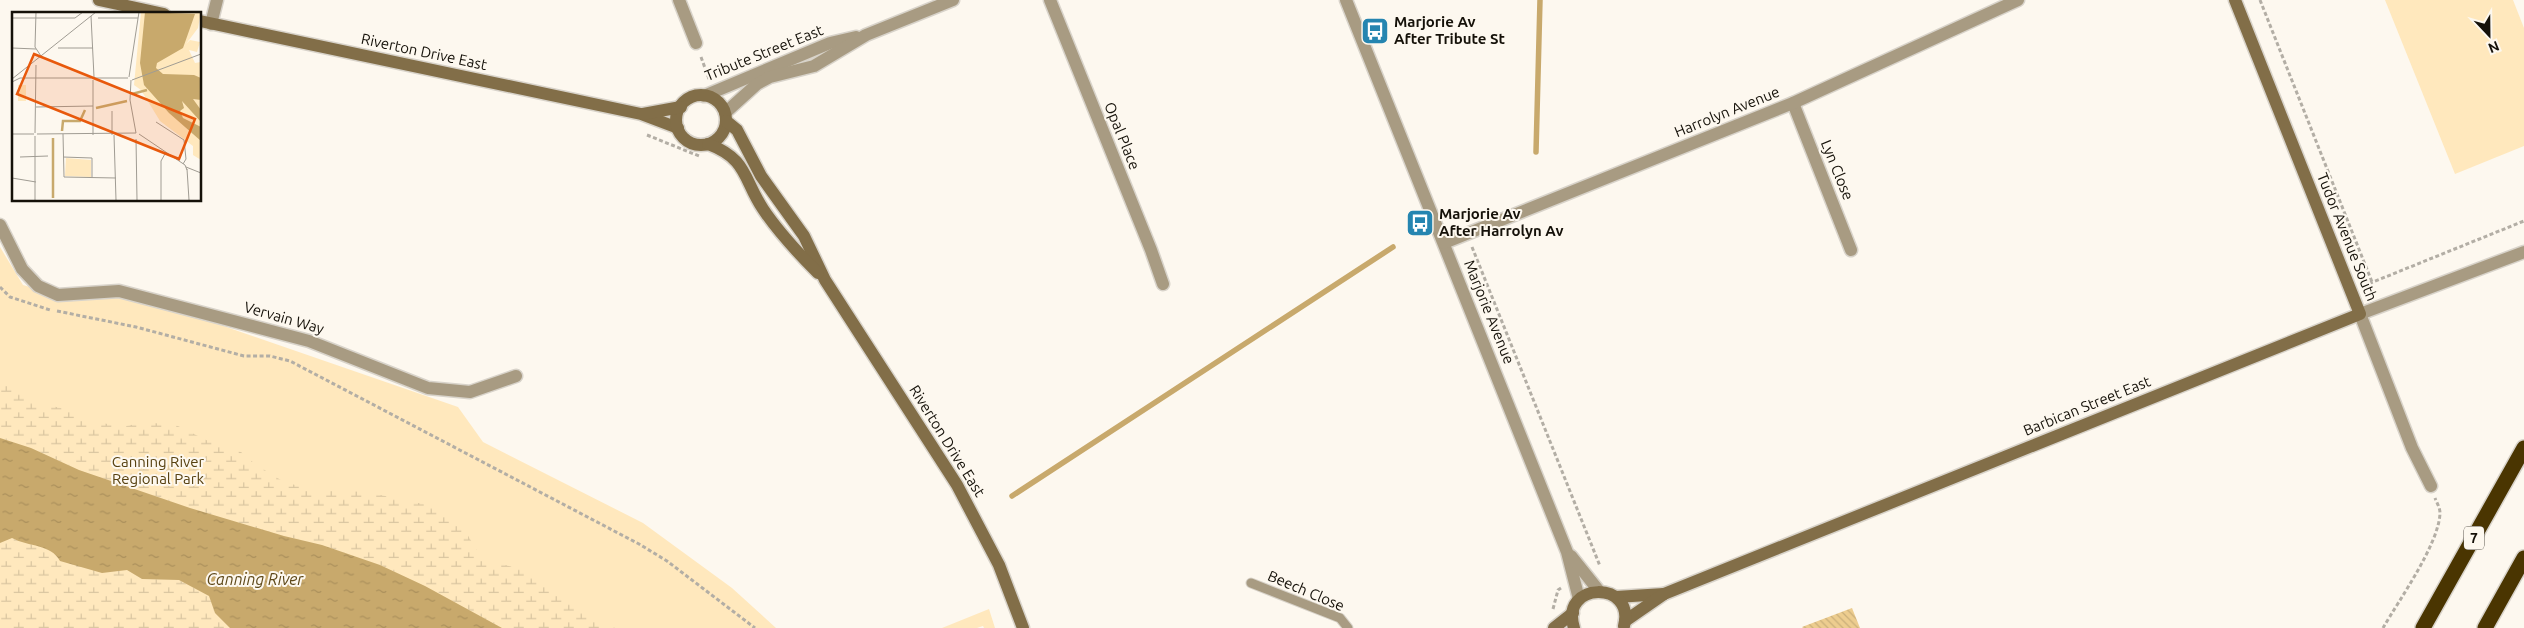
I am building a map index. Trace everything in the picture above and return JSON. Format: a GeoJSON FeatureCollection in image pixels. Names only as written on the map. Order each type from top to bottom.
{"type":"FeatureCollection","features":[{"type":"Feature","properties":{"kind":"highway","name":"7"},"geometry":{"type":"LineString","coordinates":[[2423,628],[2524,448]]}},
{"type":"Feature","properties":{"kind":"highway"},"geometry":{"type":"LineString","coordinates":[[2485,628],[2524,558]]}},
{"type":"Feature","properties":{"kind":"street"},"geometry":{"type":"LineString","coordinates":[[99,0],[155,12]]}},
{"type":"Feature","properties":{"kind":"street"},"geometry":{"type":"LineString","coordinates":[[206,23],[217,0]]}},
{"type":"Feature","properties":{"kind":"street"},"geometry":{"type":"LineString","coordinates":[[679,0],[696,43]]}},
{"type":"Feature","properties":{"kind":"street","name":"Tribute Street East"},"geometry":{"type":"LineString","coordinates":[[726,117],[757,84],[770,77],[814,66],[866,35],[953,0]]}},
{"type":"Feature","properties":{"kind":"street","name":"Opal Place"},"geometry":{"type":"LineString","coordinates":[[1050,0],[1147,241],[1162,284]]}},
{"type":"Feature","properties":{"kind":"street","name":"Marjorie Avenue"},"geometry":{"type":"LineString","coordinates":[[1346,0],[1567,552],[1579,599]]}},
{"type":"Feature","properties":{"kind":"street","name":"Harrolyn Avenue"},"geometry":{"type":"LineString","coordinates":[[1444,243],[1793,103],[2018,0]]}},
{"type":"Feature","properties":{"kind":"street","name":"Tudor Avenue South"},"geometry":{"type":"LineString","coordinates":[[2235,0],[2412,448],[2431,486]]}},
{"type":"Feature","properties":{"kind":"street","name":"Riverton Drive East"},"geometry":{"type":"LineString","coordinates":[[206,23],[641,114],[678,128],[687,140],[693,144],[708,144],[726,151],[744,170],[762,207],[788,243],[825,280]]}},
{"type":"Feature","properties":{"kind":"street","name":"Tribute Street East"},"geometry":{"type":"LineString","coordinates":[[700,96],[830,43],[866,35]]}},
{"type":"Feature","properties":{"kind":"street","name":"Riverton Drive East"},"geometry":{"type":"LineString","coordinates":[[641,114],[680,106],[700,96],[718,101],[726,117],[737,130],[761,176],[804,236],[825,280],[956,485],[982,530],[999,565],[1024,628]]}},
{"type":"Feature","properties":{"kind":"street","name":"Lyn Close"},"geometry":{"type":"LineString","coordinates":[[1793,103],[1851,250]]}},
{"type":"Feature","properties":{"kind":"street"},"geometry":{"type":"LineString","coordinates":[[678,128],[676,121],[680,106]]}},
{"type":"Feature","properties":{"kind":"street"},"geometry":{"type":"LineString","coordinates":[[708,144],[721,136],[726,117]]}},
{"type":"Feature","properties":{"kind":"street","name":"Vervain Way"},"geometry":{"type":"LineString","coordinates":[[0,225],[22,269],[38,286],[58,295],[119,291],[309,341],[428,388],[470,392],[516,376]]}},
{"type":"Feature","properties":{"kind":"street","name":"Barbican Street East"},"geometry":{"type":"LineString","coordinates":[[1624,624],[1664,594],[2360,314],[2524,252]]}},
{"type":"Feature","properties":{"kind":"street","name":"Marjorie Avenue"},"geometry":{"type":"LineString","coordinates":[[1567,552],[1599,591]]}},
{"type":"Feature","properties":{"kind":"street"},"geometry":{"type":"LineString","coordinates":[[1554,628],[1572,613],[1579,599],[1592,592],[1599,591],[1616,597],[1624,608],[1624,624]]}},
{"type":"Feature","properties":{"kind":"street","name":"Barbican Street East"},"geometry":{"type":"LineString","coordinates":[[1616,597],[1664,594]]}},
{"type":"Feature","properties":{"kind":"street"},"geometry":{"type":"LineString","coordinates":[[1572,613],[1574,628]]}},
{"type":"Feature","properties":{"kind":"lane","name":"Beech Close"},"geometry":{"type":"LineString","coordinates":[[1251,583],[1340,618],[1348,628]]}},
{"type":"Feature","properties":{"kind":"path"},"geometry":{"type":"LineString","coordinates":[[2260,0],[2372,282]]}},
{"type":"Feature","properties":{"kind":"path"},"geometry":{"type":"LineString","coordinates":[[696,43],[710,82],[700,96]]}},
{"type":"Feature","properties":{"kind":"path"},"geometry":{"type":"LineString","coordinates":[[647,135],[702,157]]}},
{"type":"Feature","properties":{"kind":"path"},"geometry":{"type":"LineString","coordinates":[[2351,291],[2524,222]]}},
{"type":"Feature","properties":{"kind":"path"},"geometry":{"type":"LineString","coordinates":[[1471,244],[1603,574]]}},
{"type":"Feature","properties":{"kind":"path"},"geometry":{"type":"LineString","coordinates":[[0,287],[10,297],[36,307],[136,327],[244,356],[270,356],[290,361],[639,544],[667,561],[755,628]]}},
{"type":"Feature","properties":{"kind":"path"},"geometry":{"type":"LineString","coordinates":[[2383,628],[2430,547],[2437,530],[2440,512],[2431,486]]}},
{"type":"Feature","properties":{"kind":"path"},"geometry":{"type":"LineString","coordinates":[[1550,615],[1558,590],[1564,587]]}},
{"type":"Feature","properties":{"kind":"green space"},"geometry":{"type":"Polygon","coordinates":[[[2385,0],[2513,0],[2524,28],[2524,146],[2455,174],[2385,0]]]}},
{"type":"Feature","properties":{"kind":"green space","name":"Canning River Regional Park"},"geometry":{"type":"Polygon","coordinates":[[[0,247],[23,285],[72,299],[128,293],[458,407],[483,442],[643,523],[732,588],[776,628],[0,628],[0,247]]]}},
{"type":"Feature","properties":{"kind":"green space"},"geometry":{"type":"Polygon","coordinates":[[[0,383],[9,383],[29,401],[70,410],[94,421],[121,427],[146,422],[178,426],[206,440],[241,452],[255,464],[284,482],[310,489],[366,492],[428,505],[457,523],[467,534],[476,549],[490,561],[521,569],[538,577],[579,611],[615,628],[502,628],[425,586],[380,565],[322,545],[284,536],[190,508],[79,470],[31,448],[0,438],[0,383]]]}},
{"type":"Feature","properties":{"kind":"green space"},"geometry":{"type":"Polygon","coordinates":[[[12,538],[56,552],[127,570],[142,579],[179,580],[209,596],[215,613],[230,628],[0,628],[0,543],[12,538]]]}},
{"type":"Feature","properties":{"kind":"green space"},"geometry":{"type":"Polygon","coordinates":[[[989,609],[995,628],[984,628],[983,626],[977,628],[942,628],[989,609]]]}},
{"type":"Feature","properties":{"kind":"water","name":"Canning River"},"geometry":{"type":"Polygon","coordinates":[[[0,438],[31,448],[79,470],[190,508],[284,536],[322,545],[380,565],[425,586],[502,628],[230,628],[215,613],[209,596],[179,580],[142,579],[127,570],[102,573],[60,561],[45,549],[12,538],[0,543],[0,438]]]}},
{"type":"Feature","properties":{"kind":"building"},"geometry":{"type":"Polygon","coordinates":[[[1852,608],[1860,628],[1802,627],[1852,608]]]}},
{"type":"Feature","properties":{"kind":"waterway"},"geometry":{"type":"LineString","coordinates":[[1536,152],[1540,0]]}},
{"type":"Feature","properties":{"kind":"waterway"},"geometry":{"type":"LineString","coordinates":[[1012,496],[1393,247]]}},
{"type":"Feature","properties":{"kind":"place","name":"Marjorie Av After Tribute St"},"geometry":{"type":"Point","coordinates":[1375,31]}},
{"type":"Feature","properties":{"kind":"place","name":"Marjorie Av After Harrolyn Av"},"geometry":{"type":"Point","coordinates":[1420,223]}}]}
